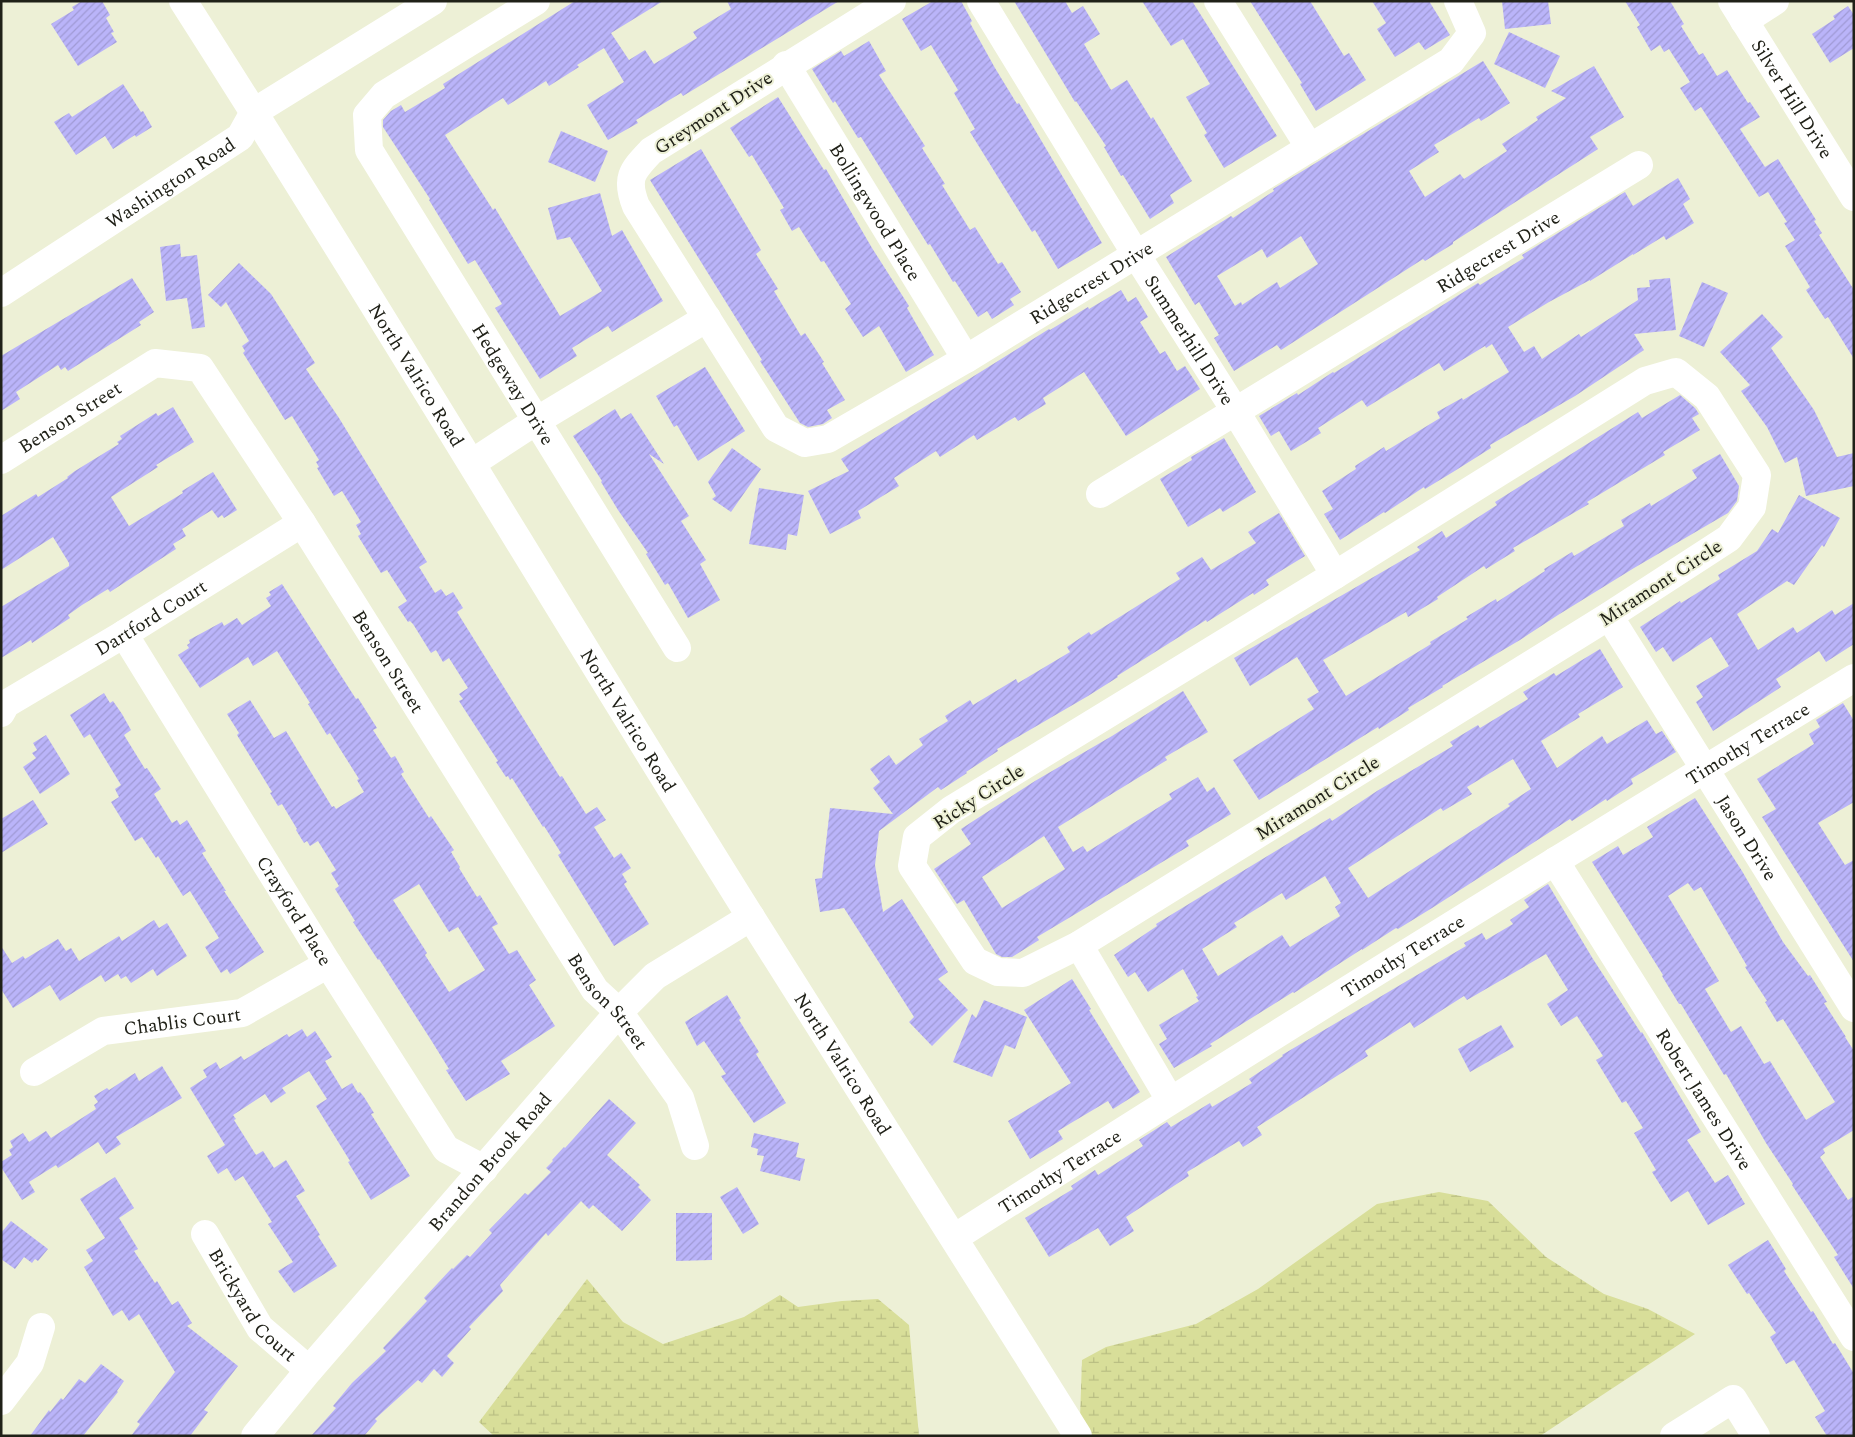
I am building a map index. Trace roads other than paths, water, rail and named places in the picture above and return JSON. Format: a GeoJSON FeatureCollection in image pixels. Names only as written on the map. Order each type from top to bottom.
{"type":"FeatureCollection","features":[{"type":"Feature","properties":{"kind":"street","name":"North Valrico Road"},"geometry":{"type":"LineString","coordinates":[[183,1],[472,463],[751,917],[1078,1436]]}},
{"type":"Feature","properties":{"kind":"street","name":"Washington Road"},"geometry":{"type":"LineString","coordinates":[[1,293],[240,137],[254,112],[433,1]]}},
{"type":"Feature","properties":{"kind":"street","name":"Hedgeway Drive"},"geometry":{"type":"LineString","coordinates":[[536,1],[384,94],[367,115],[369,150],[677,648]]}},
{"type":"Feature","properties":{"kind":"street","name":"Greymont Drive"},"geometry":{"type":"LineString","coordinates":[[707,318],[636,206],[630,190],[634,170],[651,151],[786,65],[892,1]]}},
{"type":"Feature","properties":{"kind":"street","name":"Summerhill Drive"},"geometry":{"type":"LineString","coordinates":[[981,1],[1335,575]]}},
{"type":"Feature","properties":{"kind":"street"},"geometry":{"type":"LineString","coordinates":[[1218,1],[1310,148]]}},
{"type":"Feature","properties":{"kind":"street","name":"Ridgecrest Drive"},"geometry":{"type":"LineString","coordinates":[[707,318],[776,428],[804,443],[828,439],[1137,256],[1450,62],[1472,33],[1458,1]]}},
{"type":"Feature","properties":{"kind":"street"},"geometry":{"type":"LineString","coordinates":[[1738,11],[1775,1]]}},
{"type":"Feature","properties":{"kind":"street","name":"Silver Hill Drive"},"geometry":{"type":"LineString","coordinates":[[1738,11],[1854,197]]}},
{"type":"Feature","properties":{"kind":"street","name":"Bollingwood Place"},"geometry":{"type":"LineString","coordinates":[[786,65],[966,359]]}},
{"type":"Feature","properties":{"kind":"street","name":"Ridgecrest Drive"},"geometry":{"type":"LineString","coordinates":[[1100,494],[1639,165]]}},
{"type":"Feature","properties":{"kind":"street"},"geometry":{"type":"LineString","coordinates":[[472,463],[536,421],[707,318]]}},
{"type":"Feature","properties":{"kind":"street","name":"Benson Street"},"geometry":{"type":"LineString","coordinates":[[1,460],[155,363],[200,368],[302,522],[595,990],[619,1012],[680,1098],[695,1146]]}},
{"type":"Feature","properties":{"kind":"street","name":"Miramont Circle"},"geometry":{"type":"LineString","coordinates":[[1079,945],[1609,616],[1729,538],[1752,507],[1758,475],[1707,397],[1676,372],[1645,381],[1335,575]]}},
{"type":"Feature","properties":{"kind":"street","name":"Dartford Court"},"geometry":{"type":"LineString","coordinates":[[1,713],[6,704],[124,634],[302,522]]}},
{"type":"Feature","properties":{"kind":"street","name":"Ricky Circle"},"geometry":{"type":"LineString","coordinates":[[1079,945],[1023,973],[998,972],[975,961],[912,866],[917,837],[951,810],[1335,575]]}},
{"type":"Feature","properties":{"kind":"street","name":"Jason Drive"},"geometry":{"type":"LineString","coordinates":[[1609,616],[1854,1008]]}},
{"type":"Feature","properties":{"kind":"street","name":"Crayford Place"},"geometry":{"type":"LineString","coordinates":[[124,634],[328,964],[446,1149],[484,1169]]}},
{"type":"Feature","properties":{"kind":"street","name":"Timothy Terrace"},"geometry":{"type":"LineString","coordinates":[[954,1238],[1170,1100],[1555,861],[1704,769],[1853,681]]}},
{"type":"Feature","properties":{"kind":"street","name":"Robert James Drive"},"geometry":{"type":"LineString","coordinates":[[1555,861],[1854,1337]]}},
{"type":"Feature","properties":{"kind":"street","name":"Brandon Brook Road"},"geometry":{"type":"LineString","coordinates":[[256,1436],[309,1370],[619,1012],[656,976],[751,917]]}},
{"type":"Feature","properties":{"kind":"street"},"geometry":{"type":"LineString","coordinates":[[1079,945],[1170,1100]]}},
{"type":"Feature","properties":{"kind":"street","name":"Chablis Court"},"geometry":{"type":"LineString","coordinates":[[34,1072],[103,1031],[242,1013],[328,964]]}},
{"type":"Feature","properties":{"kind":"street","name":"Brickyard Court"},"geometry":{"type":"LineString","coordinates":[[205,1234],[260,1328],[309,1370]]}},
{"type":"Feature","properties":{"kind":"street"},"geometry":{"type":"LineString","coordinates":[[1,1401],[30,1363],[41,1326]]}},
{"type":"Feature","properties":{"kind":"street"},"geometry":{"type":"LineString","coordinates":[[1674,1436],[1732,1399],[1756,1436]]}}]}
